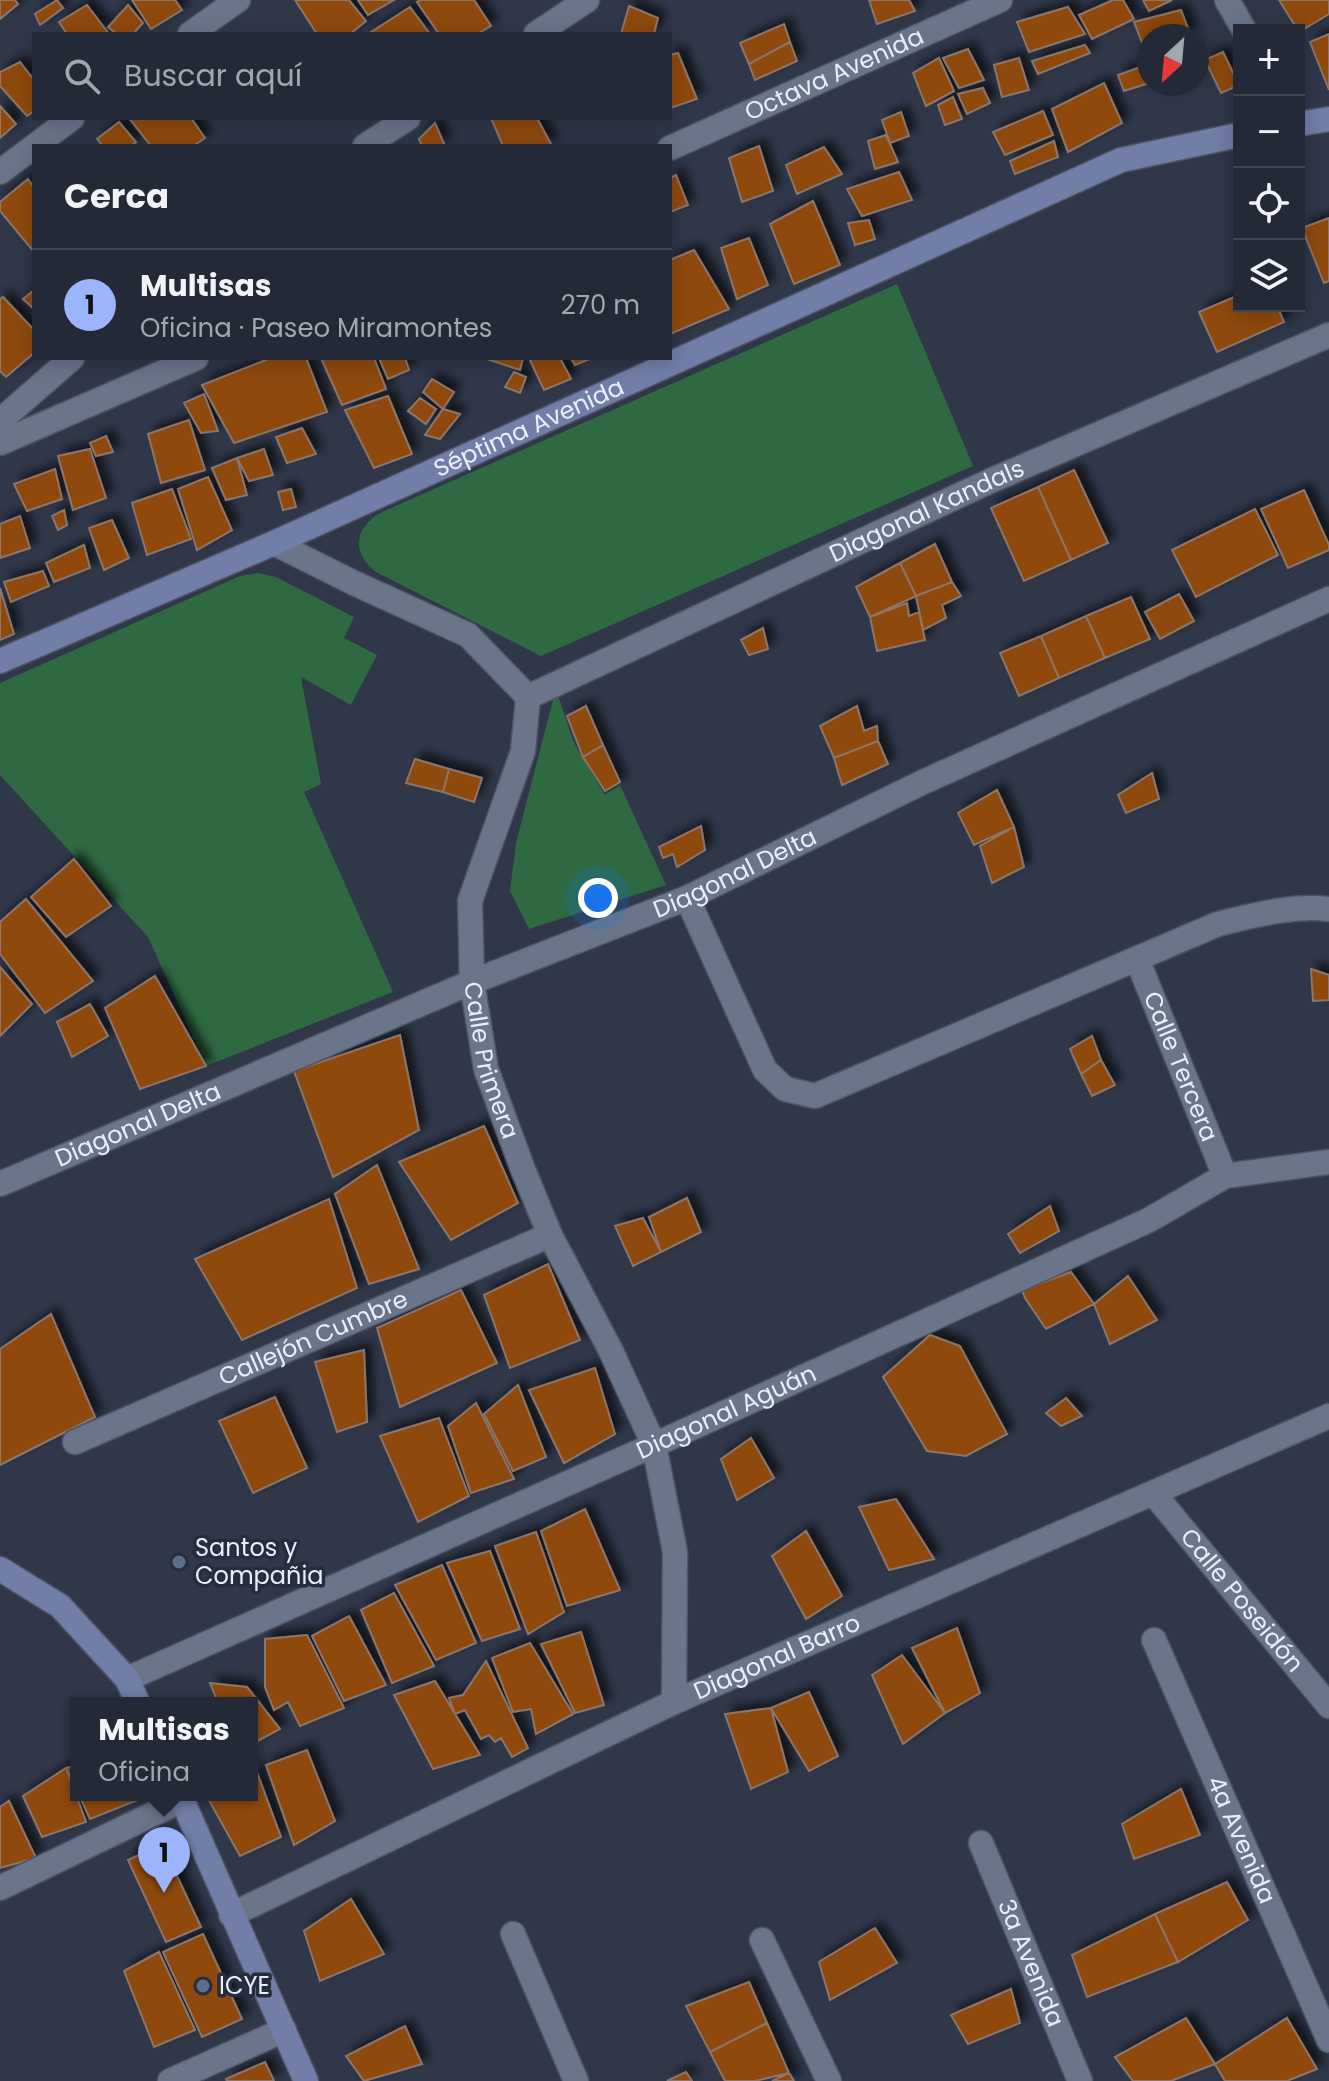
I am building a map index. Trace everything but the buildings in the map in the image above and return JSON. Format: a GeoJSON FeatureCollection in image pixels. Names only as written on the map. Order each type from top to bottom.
{"type":"FeatureCollection","features":[{"type":"Feature","properties":{"kind":"street"},"geometry":{"type":"LineString","coordinates":[[193,32],[238,0]]}},
{"type":"Feature","properties":{"kind":"street"},"geometry":{"type":"LineString","coordinates":[[539,32],[587,0]]}},
{"type":"Feature","properties":{"kind":"street","name":"Octava Avenida"},"geometry":{"type":"LineString","coordinates":[[672,147],[962,7],[1000,0]]}},
{"type":"Feature","properties":{"kind":"street"},"geometry":{"type":"LineString","coordinates":[[1227,0],[1241,24]]}},
{"type":"Feature","properties":{"kind":"street"},"geometry":{"type":"LineString","coordinates":[[1305,123],[1329,119]]}},
{"type":"Feature","properties":{"kind":"street"},"geometry":{"type":"LineString","coordinates":[[37,144],[69,120]]}},
{"type":"Feature","properties":{"kind":"street"},"geometry":{"type":"LineString","coordinates":[[368,144],[405,120]]}},
{"type":"Feature","properties":{"kind":"street","name":"Séptima Avenida"},"geometry":{"type":"LineString","coordinates":[[0,661],[274,543],[1121,160],[1233,136]]}},
{"type":"Feature","properties":{"kind":"street"},"geometry":{"type":"LineString","coordinates":[[0,172],[32,148]]}},
{"type":"Feature","properties":{"kind":"street","name":"Diagonal Kandals"},"geometry":{"type":"LineString","coordinates":[[528,697],[990,481],[1329,335]]}},
{"type":"Feature","properties":{"kind":"street"},"geometry":{"type":"LineString","coordinates":[[0,421],[70,360]]}},
{"type":"Feature","properties":{"kind":"street"},"geometry":{"type":"LineString","coordinates":[[0,443],[191,360]]}},
{"type":"Feature","properties":{"kind":"street"},"geometry":{"type":"LineString","coordinates":[[274,543],[468,635],[528,697]]}},
{"type":"Feature","properties":{"kind":"street","name":"Diagonal Delta"},"geometry":{"type":"LineString","coordinates":[[0,1184],[472,982],[687,898],[921,783],[1329,599]]}},
{"type":"Feature","properties":{"kind":"street","name":"Calle Primera"},"geometry":{"type":"LineString","coordinates":[[528,697],[523,751],[470,901],[472,982],[486,1069],[522,1167],[550,1235],[611,1351],[654,1445],[675,1552],[674,1702]]}},
{"type":"Feature","properties":{"kind":"street"},"geometry":{"type":"LineString","coordinates":[[687,898],[765,1070],[785,1089],[815,1096],[1218,924],[1272,910],[1329,909]]}},
{"type":"Feature","properties":{"kind":"street","name":"Calle Tercera"},"geometry":{"type":"LineString","coordinates":[[1137,959],[1225,1176]]}},
{"type":"Feature","properties":{"kind":"street","name":"Diagonal Aguán"},"geometry":{"type":"LineString","coordinates":[[127,1679],[654,1445],[1149,1220],[1225,1176],[1329,1162]]}},
{"type":"Feature","properties":{"kind":"street","name":"Callejón Cumbre"},"geometry":{"type":"LineString","coordinates":[[75,1442],[550,1235]]}},
{"type":"Feature","properties":{"kind":"street","name":"Diagonal Barro"},"geometry":{"type":"LineString","coordinates":[[231,1915],[674,1702],[1329,1416]]}},
{"type":"Feature","properties":{"kind":"street","name":"Calle Poseidón"},"geometry":{"type":"LineString","coordinates":[[1154,1494],[1329,1706]]}},
{"type":"Feature","properties":{"kind":"street"},"geometry":{"type":"LineString","coordinates":[[0,1569],[60,1606],[127,1679],[135,1697]]}},
{"type":"Feature","properties":{"kind":"street","name":"4a Avenida"},"geometry":{"type":"LineString","coordinates":[[1154,1640],[1329,2040]]}},
{"type":"Feature","properties":{"kind":"street"},"geometry":{"type":"LineString","coordinates":[[0,1888],[173,1801]]}},
{"type":"Feature","properties":{"kind":"street"},"geometry":{"type":"LineString","coordinates":[[183,1801],[306,2081]]}},
{"type":"Feature","properties":{"kind":"street","name":"3a Avenida"},"geometry":{"type":"LineString","coordinates":[[981,1843],[1080,2081]]}},
{"type":"Feature","properties":{"kind":"street"},"geometry":{"type":"LineString","coordinates":[[513,1934],[576,2081]]}},
{"type":"Feature","properties":{"kind":"street"},"geometry":{"type":"LineString","coordinates":[[762,1940],[829,2081]]}},
{"type":"Feature","properties":{"kind":"street"},"geometry":{"type":"LineString","coordinates":[[170,2081],[284,2030]]}},
{"type":"Feature","properties":{"kind":"green space"},"geometry":{"type":"Polygon","coordinates":[[[897,284],[973,466],[541,656],[376,572],[362,557],[361,533],[382,512],[897,284]]]}},
{"type":"Feature","properties":{"kind":"green space"},"geometry":{"type":"Polygon","coordinates":[[[258,573],[276,577],[354,617],[344,638],[377,655],[351,705],[301,677],[321,784],[304,792],[393,992],[206,1066],[148,937],[0,775],[0,683],[240,576],[258,573]]]}},
{"type":"Feature","properties":{"kind":"green space"},"geometry":{"type":"Polygon","coordinates":[[[558,696],[574,743],[605,795],[620,785],[666,885],[529,929],[510,891],[516,843],[553,700],[558,696]]]}},
{"type":"Feature","properties":{"kind":"place","name":"Santos y Compañia"},"geometry":{"type":"Point","coordinates":[179,1562]}},
{"type":"Feature","properties":{"kind":"place","name":"Multisas"},"geometry":{"type":"Point","coordinates":[164,1893]}},
{"type":"Feature","properties":{"kind":"place","name":"ICYE"},"geometry":{"type":"Point","coordinates":[203,1986]}}]}
